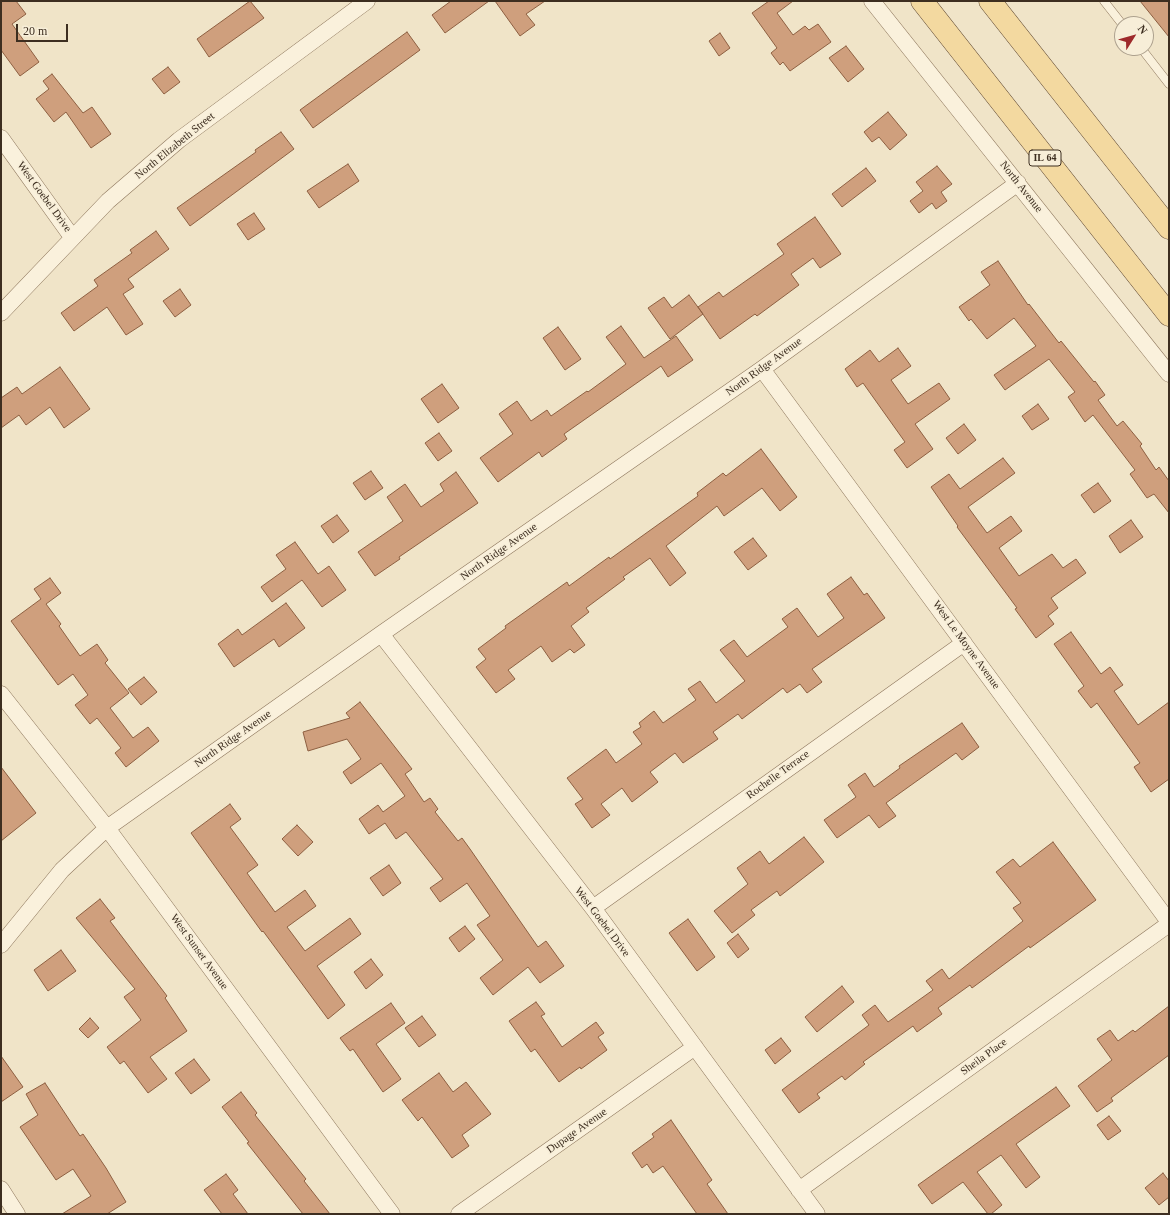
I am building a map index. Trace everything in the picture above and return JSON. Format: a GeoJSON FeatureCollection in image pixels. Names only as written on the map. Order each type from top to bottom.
{"type":"FeatureCollection","features":[{"type":"Feature","properties":{"kind":"main road","name":"IL 64"},"geometry":{"type":"LineString","coordinates":[[922,1],[1169,315]]}},
{"type":"Feature","properties":{"kind":"main road"},"geometry":{"type":"LineString","coordinates":[[996,5],[1166,219]]}},
{"type":"Feature","properties":{"kind":"street","name":"North Elizabeth Street"},"geometry":{"type":"LineString","coordinates":[[1,313],[108,201],[179,140],[367,1]]}},
{"type":"Feature","properties":{"kind":"street","name":"North Avenue"},"geometry":{"type":"LineString","coordinates":[[872,1],[1018,182],[1169,374]]}},
{"type":"Feature","properties":{"kind":"street","name":"West Goebel Drive"},"geometry":{"type":"LineString","coordinates":[[1,138],[72,237]]}},
{"type":"Feature","properties":{"kind":"street","name":"North Ridge Avenue"},"geometry":{"type":"LineString","coordinates":[[1,945],[62,870],[107,828],[381,634],[762,369],[1018,182]]}},
{"type":"Feature","properties":{"kind":"street","name":"West Le Moyne Avenue"},"geometry":{"type":"LineString","coordinates":[[762,369],[1169,923]]}},
{"type":"Feature","properties":{"kind":"street","name":"West Goebel Drive"},"geometry":{"type":"LineString","coordinates":[[381,634],[593,908],[817,1214]]}},
{"type":"Feature","properties":{"kind":"street","name":"Rochelle Terrace"},"geometry":{"type":"LineString","coordinates":[[593,908],[964,643]]}},
{"type":"Feature","properties":{"kind":"street","name":"West Sunset Avenue"},"geometry":{"type":"LineString","coordinates":[[1,694],[107,828],[392,1214]]}},
{"type":"Feature","properties":{"kind":"street","name":"Sheila Place"},"geometry":{"type":"LineString","coordinates":[[800,1190],[1169,923]]}},
{"type":"Feature","properties":{"kind":"street","name":"Dupage Avenue"},"geometry":{"type":"LineString","coordinates":[[460,1214],[695,1047]]}},
{"type":"Feature","properties":{"kind":"street"},"geometry":{"type":"LineString","coordinates":[[1,1189],[17,1214]]}},
{"type":"Feature","properties":{"kind":"lane"},"geometry":{"type":"LineString","coordinates":[[1104,1],[1116,16]]}},
{"type":"Feature","properties":{"kind":"lane"},"geometry":{"type":"LineString","coordinates":[[1146,56],[1169,84]]}},
{"type":"Feature","properties":{"kind":"building"},"geometry":{"type":"Polygon","coordinates":[[[1,1],[16,1],[26,14],[12,24],[39,62],[20,76],[1,50],[1,1]]]}},
{"type":"Feature","properties":{"kind":"building"},"geometry":{"type":"Polygon","coordinates":[[[250,1],[264,18],[209,57],[197,39],[250,1]]]}},
{"type":"Feature","properties":{"kind":"building"},"geometry":{"type":"Polygon","coordinates":[[[451,1],[489,1],[445,33],[432,15],[451,1]]]}},
{"type":"Feature","properties":{"kind":"building"},"geometry":{"type":"Polygon","coordinates":[[[495,1],[545,1],[526,14],[535,25],[520,36],[495,1]]]}},
{"type":"Feature","properties":{"kind":"building"},"geometry":{"type":"Polygon","coordinates":[[[769,1],[793,1],[777,13],[793,35],[805,26],[809,30],[818,24],[831,42],[790,71],[783,62],[780,65],[771,53],[777,48],[752,13],[769,1]]]}},
{"type":"Feature","properties":{"kind":"building"},"geometry":{"type":"Polygon","coordinates":[[[1140,1],[1169,1],[1169,37],[1154,18],[1154,16],[1152,16],[1140,1]]]}},
{"type":"Feature","properties":{"kind":"building"},"geometry":{"type":"Polygon","coordinates":[[[407,32],[420,50],[313,128],[300,110],[407,32]]]}},
{"type":"Feature","properties":{"kind":"building"},"geometry":{"type":"Polygon","coordinates":[[[720,33],[730,48],[719,56],[709,41],[720,33]]]}},
{"type":"Feature","properties":{"kind":"building"},"geometry":{"type":"Polygon","coordinates":[[[846,46],[864,69],[848,82],[829,58],[846,46]]]}},
{"type":"Feature","properties":{"kind":"building"},"geometry":{"type":"Polygon","coordinates":[[[168,67],[180,82],[164,94],[152,79],[168,67]]]}},
{"type":"Feature","properties":{"kind":"building"},"geometry":{"type":"Polygon","coordinates":[[[52,74],[83,113],[92,107],[111,134],[91,148],[66,112],[54,122],[36,99],[49,89],[43,81],[52,74]]]}},
{"type":"Feature","properties":{"kind":"building"},"geometry":{"type":"Polygon","coordinates":[[[888,112],[907,135],[890,150],[879,137],[872,142],[864,132],[888,112]]]}},
{"type":"Feature","properties":{"kind":"building"},"geometry":{"type":"Polygon","coordinates":[[[281,132],[294,149],[190,226],[177,208],[256,152],[255,150],[281,132]]]}},
{"type":"Feature","properties":{"kind":"building"},"geometry":{"type":"Polygon","coordinates":[[[348,164],[359,181],[319,208],[307,191],[348,164]]]}},
{"type":"Feature","properties":{"kind":"building"},"geometry":{"type":"Polygon","coordinates":[[[937,166],[952,184],[941,192],[947,201],[936,209],[932,203],[919,213],[910,201],[923,191],[916,182],[937,166]]]}},
{"type":"Feature","properties":{"kind":"building"},"geometry":{"type":"Polygon","coordinates":[[[866,168],[876,181],[842,207],[832,194],[866,168]]]}},
{"type":"Feature","properties":{"kind":"building"},"geometry":{"type":"Polygon","coordinates":[[[254,213],[265,229],[248,240],[237,224],[254,213]]]}},
{"type":"Feature","properties":{"kind":"building"},"geometry":{"type":"Polygon","coordinates":[[[815,217],[841,254],[820,268],[813,258],[791,274],[799,285],[757,316],[755,314],[720,339],[698,307],[719,292],[723,297],[784,254],[777,244],[815,217]]]}},
{"type":"Feature","properties":{"kind":"building"},"geometry":{"type":"Polygon","coordinates":[[[156,231],[169,249],[128,279],[134,287],[123,294],[143,324],[126,335],[107,307],[74,331],[61,313],[98,286],[94,280],[132,253],[130,250],[156,231]]]}},
{"type":"Feature","properties":{"kind":"building"},"geometry":{"type":"Polygon","coordinates":[[[998,261],[1028,305],[1029,304],[1059,343],[1061,341],[1094,382],[1095,381],[1105,395],[1098,400],[1117,426],[1123,421],[1142,444],[1140,446],[1156,470],[1159,467],[1169,481],[1169,513],[1154,494],[1147,498],[1130,474],[1135,470],[1093,415],[1085,422],[1068,397],[1075,392],[1049,359],[1005,390],[994,375],[1036,346],[1014,318],[987,339],[971,319],[969,321],[959,307],[990,285],[981,272],[998,261]]]}},
{"type":"Feature","properties":{"kind":"building"},"geometry":{"type":"Polygon","coordinates":[[[180,289],[191,305],[175,317],[163,301],[180,289]]]}},
{"type":"Feature","properties":{"kind":"building"},"geometry":{"type":"Polygon","coordinates":[[[689,295],[703,314],[670,339],[648,308],[664,297],[672,308],[689,295]]]}},
{"type":"Feature","properties":{"kind":"building"},"geometry":{"type":"Polygon","coordinates":[[[621,326],[644,358],[676,336],[693,360],[668,377],[661,366],[564,434],[567,439],[542,457],[539,452],[498,482],[480,458],[513,434],[499,414],[517,401],[531,421],[547,410],[551,416],[587,391],[588,392],[626,364],[606,337],[621,326]]]}},
{"type":"Feature","properties":{"kind":"building"},"geometry":{"type":"Polygon","coordinates":[[[558,327],[581,359],[565,370],[543,338],[558,327]]]}},
{"type":"Feature","properties":{"kind":"building"},"geometry":{"type":"Polygon","coordinates":[[[898,348],[911,366],[891,380],[908,404],[939,383],[950,399],[915,424],[933,449],[907,468],[894,450],[905,442],[863,383],[857,387],[845,369],[870,350],[879,362],[898,348]]]}},
{"type":"Feature","properties":{"kind":"building"},"geometry":{"type":"Polygon","coordinates":[[[60,367],[90,409],[64,428],[50,407],[26,425],[19,415],[1,428],[1,398],[17,387],[22,394],[60,367]]]}},
{"type":"Feature","properties":{"kind":"building"},"geometry":{"type":"Polygon","coordinates":[[[442,384],[459,408],[438,423],[421,399],[442,384]]]}},
{"type":"Feature","properties":{"kind":"building"},"geometry":{"type":"Polygon","coordinates":[[[1038,404],[1049,419],[1032,430],[1022,416],[1038,404]]]}},
{"type":"Feature","properties":{"kind":"building"},"geometry":{"type":"Polygon","coordinates":[[[964,424],[976,440],[958,454],[946,438],[964,424]]]}},
{"type":"Feature","properties":{"kind":"building"},"geometry":{"type":"Polygon","coordinates":[[[439,433],[452,451],[438,461],[425,443],[439,433]]]}},
{"type":"Feature","properties":{"kind":"building"},"geometry":{"type":"Polygon","coordinates":[[[761,449],[797,497],[780,511],[762,488],[724,516],[717,506],[666,546],[686,573],[670,586],[650,558],[623,577],[625,579],[586,608],[589,612],[571,626],[585,645],[574,653],[570,649],[552,662],[541,646],[508,670],[515,679],[496,693],[476,667],[486,659],[478,649],[506,628],[505,626],[567,582],[569,586],[609,557],[610,559],[698,496],[697,493],[723,473],[726,476],[761,449]]]}},
{"type":"Feature","properties":{"kind":"building"},"geometry":{"type":"Polygon","coordinates":[[[1003,458],[1015,473],[968,507],[987,533],[1011,516],[1022,531],[999,548],[1019,576],[1052,554],[1063,568],[1076,559],[1086,573],[1051,598],[1058,608],[1048,616],[1054,624],[1036,638],[1015,609],[1017,608],[957,527],[958,526],[931,487],[949,474],[960,489],[1003,458]]]}},
{"type":"Feature","properties":{"kind":"building"},"geometry":{"type":"Polygon","coordinates":[[[371,471],[383,488],[365,500],[353,483],[371,471]]]}},
{"type":"Feature","properties":{"kind":"building"},"geometry":{"type":"Polygon","coordinates":[[[456,472],[478,503],[399,557],[400,559],[375,576],[358,552],[403,521],[387,497],[405,484],[421,507],[444,491],[440,484],[456,472]]]}},
{"type":"Feature","properties":{"kind":"building"},"geometry":{"type":"Polygon","coordinates":[[[1098,483],[1111,501],[1094,513],[1081,495],[1098,483]]]}},
{"type":"Feature","properties":{"kind":"building"},"geometry":{"type":"Polygon","coordinates":[[[337,515],[349,531],[333,543],[321,526],[337,515]]]}},
{"type":"Feature","properties":{"kind":"building"},"geometry":{"type":"Polygon","coordinates":[[[1131,520],[1143,537],[1120,553],[1109,536],[1131,520]]]}},
{"type":"Feature","properties":{"kind":"building"},"geometry":{"type":"Polygon","coordinates":[[[753,538],[767,556],[748,570],[734,552],[753,538]]]}},
{"type":"Feature","properties":{"kind":"building"},"geometry":{"type":"Polygon","coordinates":[[[295,542],[318,574],[329,566],[346,590],[322,607],[302,580],[272,602],[261,587],[286,569],[276,555],[295,542]]]}},
{"type":"Feature","properties":{"kind":"building"},"geometry":{"type":"Polygon","coordinates":[[[851,577],[864,595],[867,593],[885,618],[812,669],[822,682],[807,693],[800,684],[787,693],[783,688],[742,719],[738,714],[713,732],[718,739],[683,763],[675,753],[650,772],[658,782],[632,802],[622,788],[601,804],[610,815],[592,828],[575,804],[583,799],[567,778],[606,749],[616,763],[642,744],[633,732],[641,727],[639,723],[654,711],[663,723],[696,700],[688,689],[700,681],[716,703],[745,681],[720,650],[734,640],[747,657],[788,627],[782,619],[797,608],[818,637],[844,618],[827,594],[851,577]]]}},
{"type":"Feature","properties":{"kind":"building"},"geometry":{"type":"Polygon","coordinates":[[[50,578],[61,593],[46,604],[61,624],[59,626],[80,656],[97,644],[108,660],[105,663],[129,693],[110,708],[133,738],[148,727],[159,741],[126,767],[115,753],[121,748],[97,718],[90,724],[75,705],[88,695],[73,674],[58,685],[11,621],[41,599],[34,589],[50,578]]]}},
{"type":"Feature","properties":{"kind":"building"},"geometry":{"type":"Polygon","coordinates":[[[286,603],[305,628],[279,647],[274,639],[234,667],[218,644],[238,629],[242,635],[286,603]]]}},
{"type":"Feature","properties":{"kind":"building"},"geometry":{"type":"Polygon","coordinates":[[[1071,632],[1101,674],[1110,667],[1123,685],[1114,691],[1138,725],[1169,702],[1169,779],[1151,792],[1134,767],[1140,763],[1097,703],[1091,708],[1078,691],[1084,686],[1054,644],[1071,632]]]}},
{"type":"Feature","properties":{"kind":"building"},"geometry":{"type":"Polygon","coordinates":[[[144,677],[157,692],[141,705],[128,689],[144,677]]]}},
{"type":"Feature","properties":{"kind":"building"},"geometry":{"type":"Polygon","coordinates":[[[360,702],[412,769],[405,774],[424,802],[430,798],[438,809],[435,812],[458,841],[462,838],[538,947],[546,941],[564,966],[540,983],[528,967],[493,995],[480,978],[503,960],[477,925],[490,916],[467,883],[440,902],[430,888],[443,879],[406,832],[396,839],[385,823],[369,834],[359,819],[378,805],[383,812],[405,796],[381,763],[351,784],[343,772],[361,759],[347,739],[308,751],[303,732],[350,718],[346,713],[360,702]]]}},
{"type":"Feature","properties":{"kind":"building"},"geometry":{"type":"Polygon","coordinates":[[[962,723],[979,747],[962,760],[956,753],[886,803],[896,816],[879,828],[869,815],[837,838],[824,820],[856,797],[848,785],[865,773],[874,787],[900,768],[899,766],[962,723]]]}},
{"type":"Feature","properties":{"kind":"building"},"geometry":{"type":"Polygon","coordinates":[[[1,767],[36,813],[1,841],[1,767]]]}},
{"type":"Feature","properties":{"kind":"building"},"geometry":{"type":"Polygon","coordinates":[[[230,804],[241,819],[230,827],[258,865],[247,873],[275,912],[305,890],[316,906],[287,927],[305,951],[350,918],[361,934],[317,966],[345,1005],[328,1019],[263,931],[262,932],[191,833],[230,804]]]}},
{"type":"Feature","properties":{"kind":"building"},"geometry":{"type":"Polygon","coordinates":[[[297,825],[313,842],[298,856],[282,839],[297,825]]]}},
{"type":"Feature","properties":{"kind":"building"},"geometry":{"type":"Polygon","coordinates":[[[804,837],[824,862],[780,896],[777,891],[751,910],[755,915],[732,933],[714,911],[748,884],[737,868],[760,851],[769,864],[804,837]]]}},
{"type":"Feature","properties":{"kind":"building"},"geometry":{"type":"Polygon","coordinates":[[[1053,842],[1096,900],[1030,948],[1029,946],[972,988],[970,985],[938,1008],[942,1014],[917,1032],[913,1026],[863,1062],[865,1064],[845,1080],[842,1076],[817,1094],[820,1098],[799,1113],[782,1090],[869,1025],[862,1015],[875,1005],[888,1022],[933,990],[926,981],[942,969],[949,979],[1023,921],[1013,908],[1021,903],[996,872],[1013,859],[1020,867],[1053,842]]]}},
{"type":"Feature","properties":{"kind":"building"},"geometry":{"type":"Polygon","coordinates":[[[389,865],[401,883],[383,896],[370,878],[389,865]]]}},
{"type":"Feature","properties":{"kind":"building"},"geometry":{"type":"Polygon","coordinates":[[[100,899],[115,918],[110,921],[167,996],[165,998],[187,1031],[150,1057],[167,1079],[148,1093],[124,1061],[120,1064],[107,1047],[141,1020],[124,997],[135,989],[76,918],[100,899]]]}},
{"type":"Feature","properties":{"kind":"building"},"geometry":{"type":"Polygon","coordinates":[[[688,919],[715,957],[697,971],[669,933],[688,919]]]}},
{"type":"Feature","properties":{"kind":"building"},"geometry":{"type":"Polygon","coordinates":[[[465,926],[475,939],[459,952],[449,938],[465,926]]]}},
{"type":"Feature","properties":{"kind":"building"},"geometry":{"type":"Polygon","coordinates":[[[738,934],[749,949],[738,958],[727,943],[738,934]]]}},
{"type":"Feature","properties":{"kind":"building"},"geometry":{"type":"Polygon","coordinates":[[[61,950],[76,971],[48,991],[34,970],[61,950]]]}},
{"type":"Feature","properties":{"kind":"building"},"geometry":{"type":"Polygon","coordinates":[[[371,959],[383,975],[366,989],[354,972],[371,959]]]}},
{"type":"Feature","properties":{"kind":"building"},"geometry":{"type":"Polygon","coordinates":[[[842,986],[854,1002],[817,1032],[805,1017],[842,986]]]}},
{"type":"Feature","properties":{"kind":"building"},"geometry":{"type":"Polygon","coordinates":[[[536,1002],[545,1014],[541,1016],[562,1047],[596,1022],[604,1033],[598,1037],[607,1050],[581,1069],[580,1067],[559,1082],[535,1049],[531,1052],[509,1021],[536,1002]]]}},
{"type":"Feature","properties":{"kind":"building"},"geometry":{"type":"Polygon","coordinates":[[[391,1003],[405,1023],[376,1044],[401,1079],[383,1092],[353,1049],[350,1051],[340,1038],[391,1003]]]}},
{"type":"Feature","properties":{"kind":"building"},"geometry":{"type":"Polygon","coordinates":[[[1169,1006],[1169,1055],[1111,1098],[1113,1101],[1097,1112],[1078,1086],[1112,1060],[1097,1039],[1110,1030],[1118,1041],[1133,1030],[1135,1032],[1169,1006]]]}},
{"type":"Feature","properties":{"kind":"building"},"geometry":{"type":"Polygon","coordinates":[[[422,1016],[436,1035],[419,1047],[405,1028],[422,1016]]]}},
{"type":"Feature","properties":{"kind":"building"},"geometry":{"type":"Polygon","coordinates":[[[90,1018],[99,1028],[88,1038],[79,1029],[90,1018]]]}},
{"type":"Feature","properties":{"kind":"building"},"geometry":{"type":"Polygon","coordinates":[[[781,1038],[791,1051],[775,1064],[765,1050],[781,1038]]]}},
{"type":"Feature","properties":{"kind":"building"},"geometry":{"type":"Polygon","coordinates":[[[1,1056],[23,1087],[1,1102],[1,1056]]]}},
{"type":"Feature","properties":{"kind":"building"},"geometry":{"type":"Polygon","coordinates":[[[194,1059],[210,1080],[191,1094],[175,1073],[194,1059]]]}},
{"type":"Feature","properties":{"kind":"building"},"geometry":{"type":"Polygon","coordinates":[[[439,1073],[453,1092],[466,1082],[491,1114],[462,1135],[469,1146],[452,1158],[422,1117],[418,1121],[402,1100],[439,1073]]]}},
{"type":"Feature","properties":{"kind":"building"},"geometry":{"type":"Polygon","coordinates":[[[45,1083],[80,1136],[83,1134],[106,1168],[126,1202],[107,1214],[62,1214],[91,1196],[73,1169],[56,1180],[20,1127],[38,1115],[26,1094],[45,1083]]]}},
{"type":"Feature","properties":{"kind":"building"},"geometry":{"type":"Polygon","coordinates":[[[1056,1087],[1070,1106],[1016,1144],[1040,1177],[1026,1188],[1001,1155],[977,1172],[1002,1205],[991,1214],[988,1214],[963,1182],[932,1204],[918,1185],[1056,1087]]]}},
{"type":"Feature","properties":{"kind":"building"},"geometry":{"type":"Polygon","coordinates":[[[241,1092],[257,1113],[255,1115],[306,1179],[304,1181],[330,1214],[303,1214],[247,1143],[249,1142],[222,1107],[241,1092]]]}},
{"type":"Feature","properties":{"kind":"building"},"geometry":{"type":"Polygon","coordinates":[[[1109,1116],[1121,1131],[1108,1140],[1097,1125],[1109,1116]]]}},
{"type":"Feature","properties":{"kind":"building"},"geometry":{"type":"Polygon","coordinates":[[[671,1120],[712,1180],[707,1184],[728,1214],[697,1214],[663,1166],[653,1173],[647,1164],[642,1168],[632,1153],[654,1137],[652,1134],[671,1120]]]}},
{"type":"Feature","properties":{"kind":"building"},"geometry":{"type":"Polygon","coordinates":[[[1163,1173],[1169,1181],[1169,1197],[1159,1205],[1145,1188],[1163,1173]]]}},
{"type":"Feature","properties":{"kind":"building"},"geometry":{"type":"Polygon","coordinates":[[[226,1174],[238,1190],[233,1194],[248,1214],[222,1214],[204,1190],[226,1174]]]}}]}
